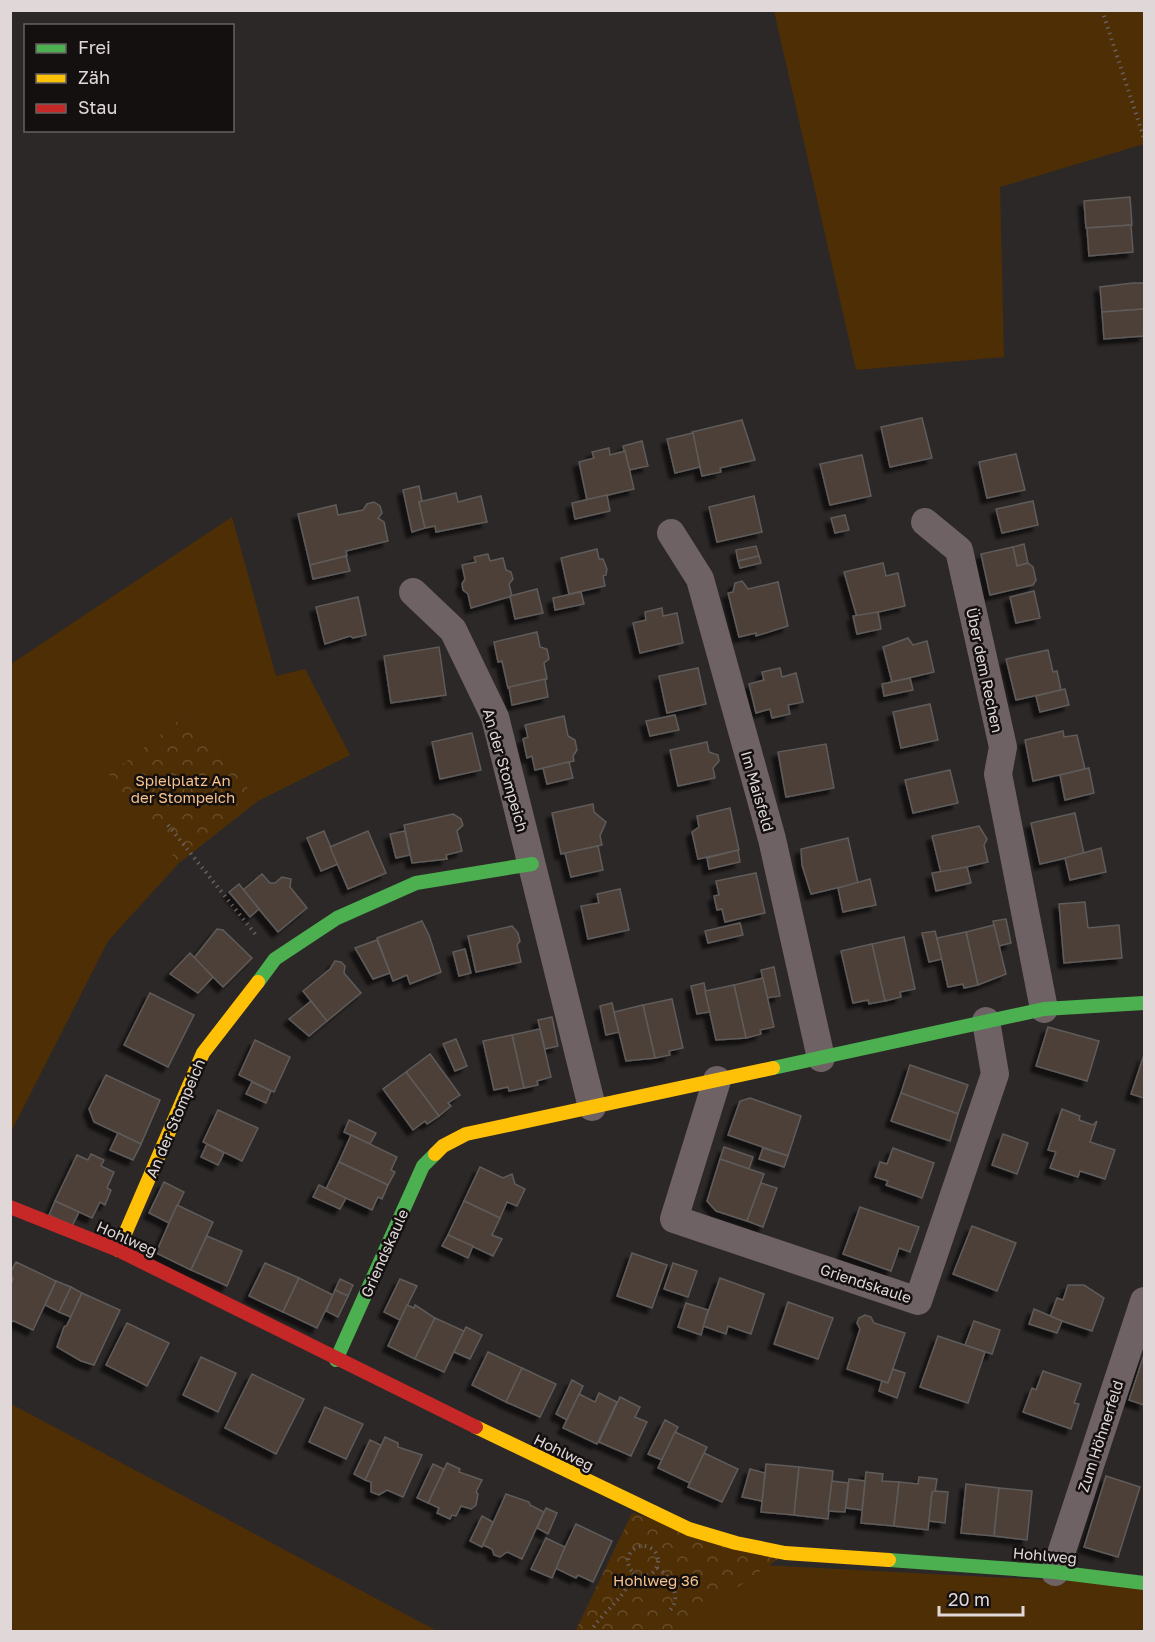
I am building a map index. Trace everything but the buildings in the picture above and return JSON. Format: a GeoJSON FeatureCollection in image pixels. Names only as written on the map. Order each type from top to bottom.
{"type":"FeatureCollection","features":[{"type":"Feature","properties":{"kind":"street","name":"Über dem Rechen"},"geometry":{"type":"LineString","coordinates":[[925,522],[959,550],[1003,747],[998,774],[1044,1009]]}},
{"type":"Feature","properties":{"kind":"street","name":"Im Maisfeld"},"geometry":{"type":"LineString","coordinates":[[671,533],[700,579],[772,839],[821,1058]]}},
{"type":"Feature","properties":{"kind":"street","name":"An der Stompeich"},"geometry":{"type":"LineString","coordinates":[[413,592],[453,630],[495,717],[592,1107]]}},
{"type":"Feature","properties":{"kind":"street","name":"An der Stompeich"},"geometry":{"type":"LineString","coordinates":[[118,1250],[203,1053],[275,959],[337,918],[416,883],[532,864]]}},
{"type":"Feature","properties":{"kind":"street","name":"Griendskaule"},"geometry":{"type":"LineString","coordinates":[[336,1360],[423,1166],[443,1146],[466,1134],[1044,1009],[1144,1003]]}},
{"type":"Feature","properties":{"kind":"street","name":"Griendskaule"},"geometry":{"type":"LineString","coordinates":[[717,1080],[674,1219],[918,1301],[995,1074],[986,1022]]}},
{"type":"Feature","properties":{"kind":"street","name":"Hohlweg"},"geometry":{"type":"LineString","coordinates":[[10,1207],[118,1250],[336,1360],[652,1513],[736,1544],[785,1553],[1055,1572],[1144,1583]]}},
{"type":"Feature","properties":{"kind":"street","name":"Zum Höhnerfeld"},"geometry":{"type":"LineString","coordinates":[[1055,1572],[1144,1301]]}},
{"type":"Feature","properties":{"kind":"path"},"geometry":{"type":"LineString","coordinates":[[1102,10],[1144,138]]}},
{"type":"Feature","properties":{"kind":"path"},"geometry":{"type":"LineString","coordinates":[[168,825],[275,959]]}},
{"type":"Feature","properties":{"kind":"path"},"geometry":{"type":"LineString","coordinates":[[642,1546],[653,1549],[658,1556],[657,1568],[644,1576],[634,1573],[629,1564],[629,1556],[634,1548],[642,1546]]}},
{"type":"Feature","properties":{"kind":"path"},"geometry":{"type":"LineString","coordinates":[[657,1568],[668,1574],[672,1581],[675,1600],[668,1612]]}},
{"type":"Feature","properties":{"kind":"path"},"geometry":{"type":"LineString","coordinates":[[590,1632],[598,1620],[620,1601],[634,1573]]}},
{"type":"Feature","properties":{"kind":"green space"},"geometry":{"type":"Polygon","coordinates":[[[774,11],[1144,11],[1144,144],[1000,187],[1004,357],[856,370],[774,11]]]}},
{"type":"Feature","properties":{"kind":"green space"},"geometry":{"type":"Polygon","coordinates":[[[232,517],[276,676],[305,669],[350,755],[258,801],[188,713],[110,775],[179,863],[108,941],[11,1132],[11,664],[232,517]]]}},
{"type":"Feature","properties":{"kind":"green space","name":"Spielplatz An der Stompeich"},"geometry":{"type":"Polygon","coordinates":[[[188,713],[258,801],[179,863],[109,775],[188,713]]]}},
{"type":"Feature","properties":{"kind":"green space"},"geometry":{"type":"Polygon","coordinates":[[[11,1404],[437,1631],[11,1631],[11,1404]]]}},
{"type":"Feature","properties":{"kind":"green space","name":"Hohlweg 36"},"geometry":{"type":"Polygon","coordinates":[[[632,1513],[785,1554],[676,1631],[575,1632],[632,1513]]]}},
{"type":"Feature","properties":{"kind":"green space"},"geometry":{"type":"Polygon","coordinates":[[[703,1562],[1144,1585],[1144,1631],[632,1632],[703,1562]]]}},
{"type":"Feature","properties":{"kind":"traffic: fast"},"geometry":{"type":"LineString","coordinates":[[258,982],[275,959],[337,918],[416,883],[532,864]]}},
{"type":"Feature","properties":{"kind":"traffic: fast"},"geometry":{"type":"LineString","coordinates":[[773,1068],[1044,1009],[1144,1003]]}},
{"type":"Feature","properties":{"kind":"traffic: fast"},"geometry":{"type":"LineString","coordinates":[[336,1360],[423,1166],[435,1154]]}},
{"type":"Feature","properties":{"kind":"traffic: fast"},"geometry":{"type":"LineString","coordinates":[[889,1560],[1055,1572],[1144,1583]]}},
{"type":"Feature","properties":{"kind":"traffic: slow"},"geometry":{"type":"LineString","coordinates":[[118,1250],[203,1053],[258,982]]}},
{"type":"Feature","properties":{"kind":"traffic: slow"},"geometry":{"type":"LineString","coordinates":[[435,1154],[443,1146],[466,1134],[773,1068]]}},
{"type":"Feature","properties":{"kind":"traffic: slow"},"geometry":{"type":"LineString","coordinates":[[476,1427],[689,1529],[736,1543],[785,1553],[889,1560]]}},
{"type":"Feature","properties":{"kind":"traffic: jam"},"geometry":{"type":"LineString","coordinates":[[10,1207],[118,1250],[476,1427]]}}]}
